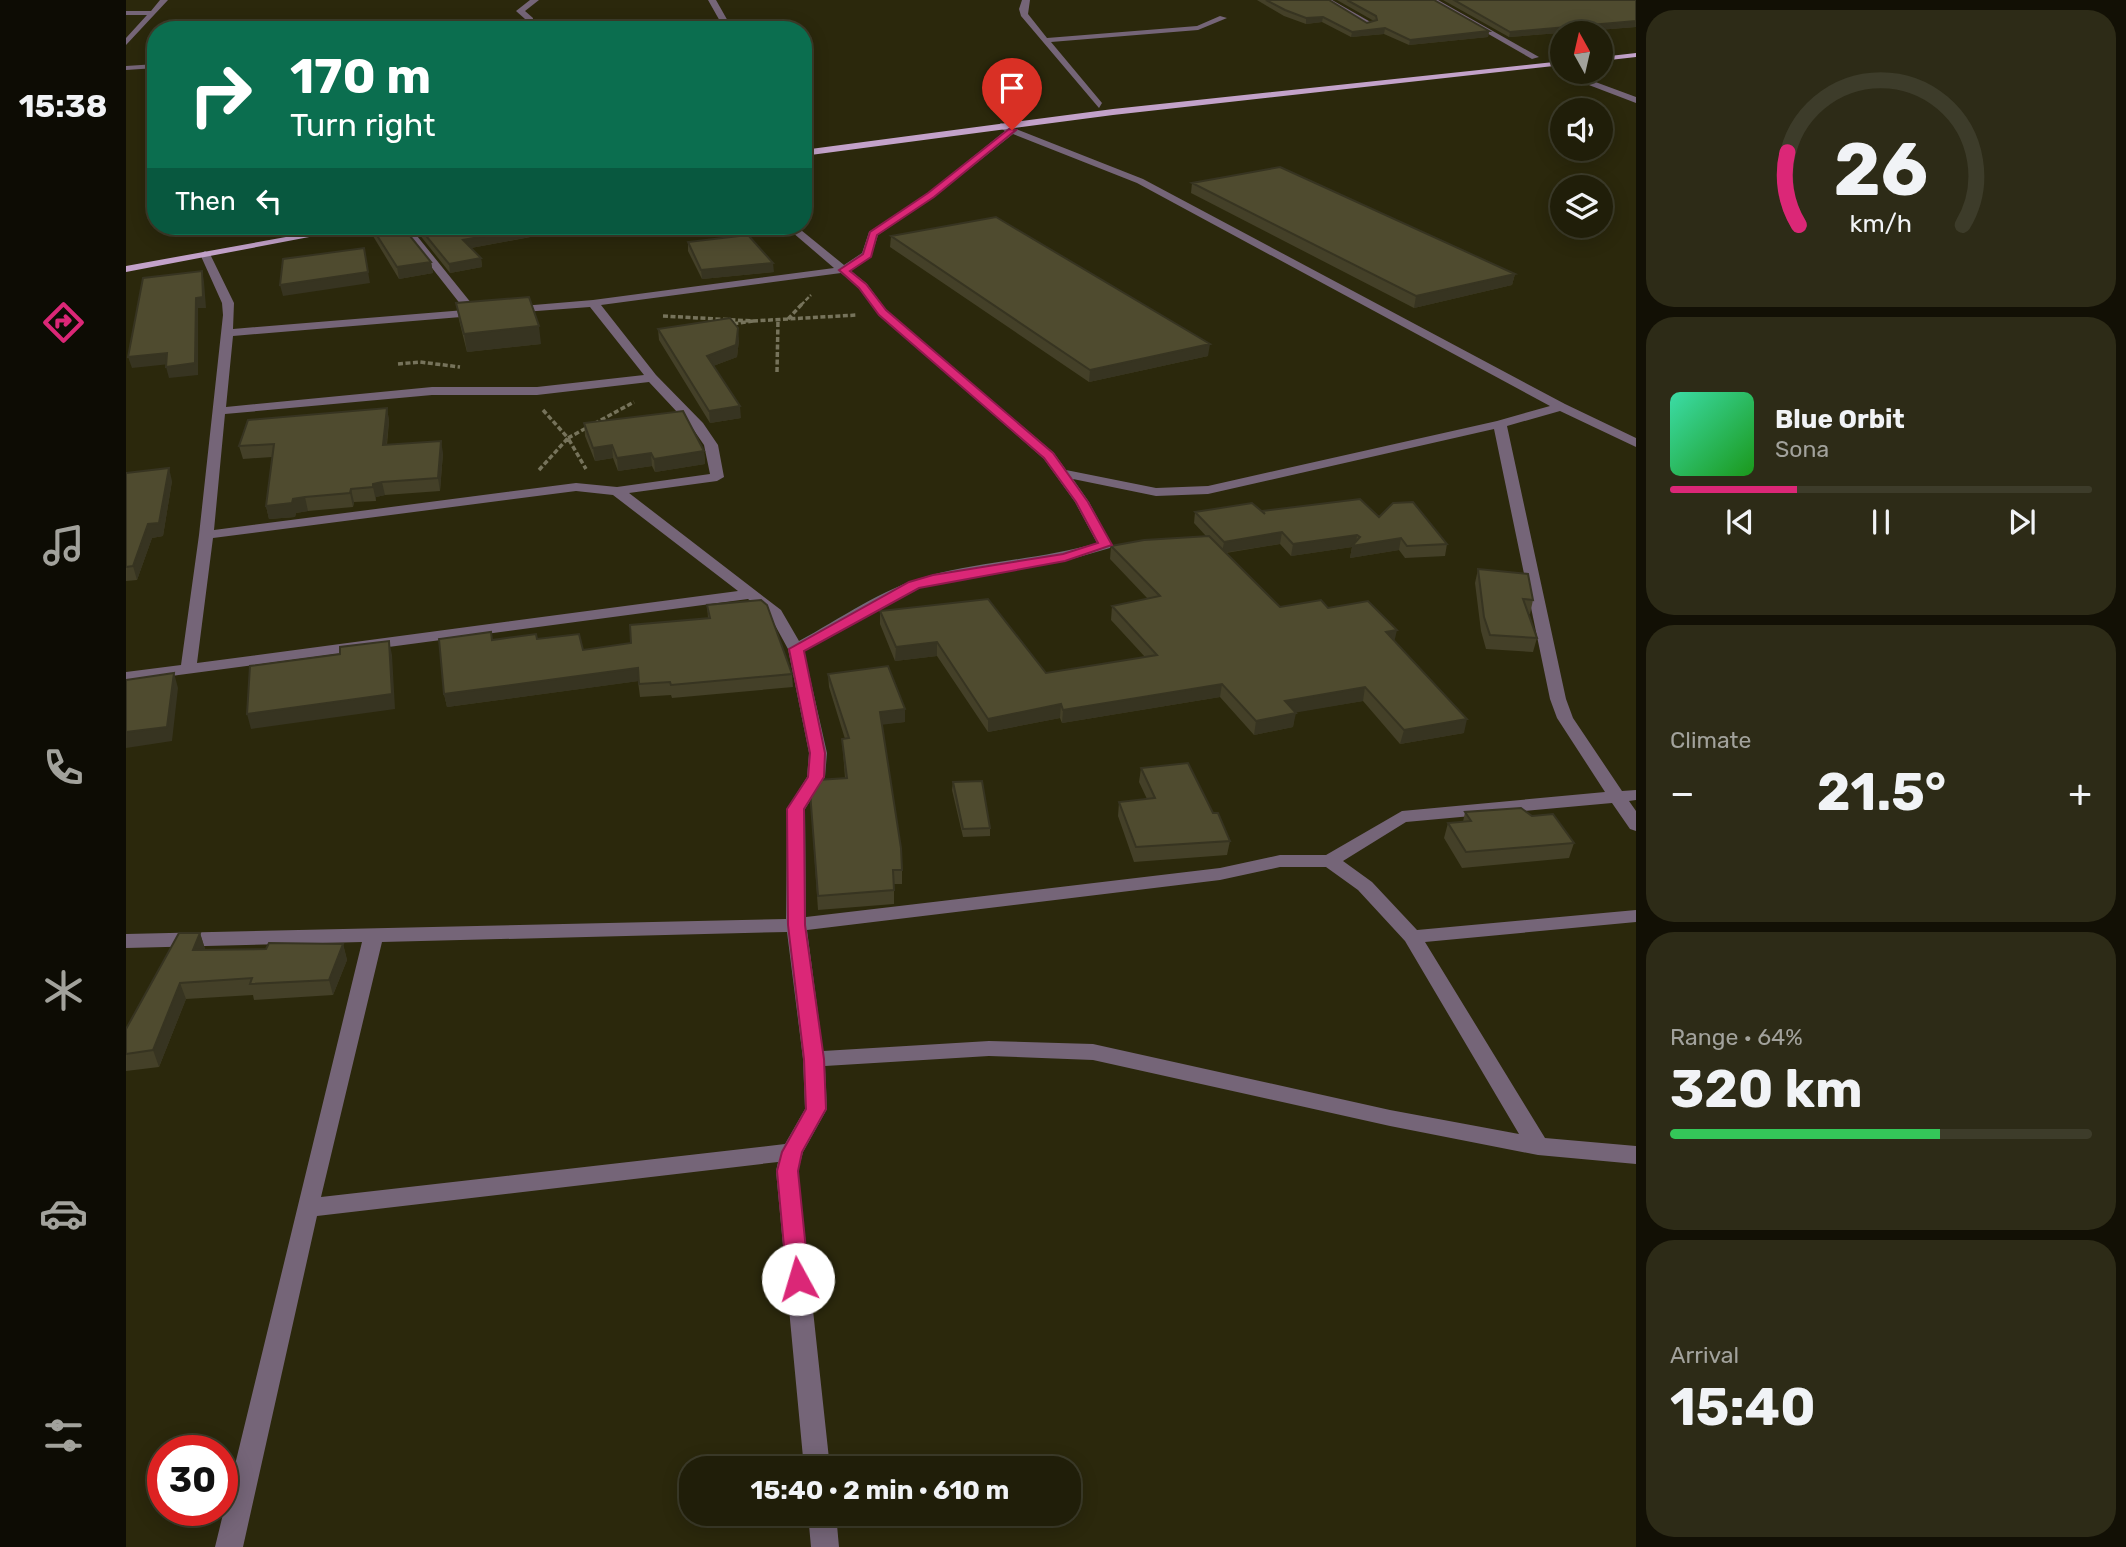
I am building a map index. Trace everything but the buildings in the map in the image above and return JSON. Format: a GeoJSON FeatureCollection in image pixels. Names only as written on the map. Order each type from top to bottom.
{"type":"FeatureCollection","features":[{"type":"Feature","properties":{"kind":"main road"},"geometry":{"type":"LineString","coordinates":[[1614,49],[1636,46]]}},
{"type":"Feature","properties":{"kind":"main road"},"geometry":{"type":"LineString","coordinates":[[939,124],[1550,55]]}},
{"type":"Feature","properties":{"kind":"main road"},"geometry":{"type":"LineString","coordinates":[[1614,58],[1636,55]]}},
{"type":"Feature","properties":{"kind":"main road"},"geometry":{"type":"LineString","coordinates":[[812,152],[1550,65]]}},
{"type":"Feature","properties":{"kind":"main road"},"geometry":{"type":"LineString","coordinates":[[126,257],[254,235]]}},
{"type":"Feature","properties":{"kind":"main road"},"geometry":{"type":"LineString","coordinates":[[126,269],[312,235]]}},
{"type":"Feature","properties":{"kind":"street"},"geometry":{"type":"LineString","coordinates":[[126,43],[164,0]]}},
{"type":"Feature","properties":{"kind":"street"},"geometry":{"type":"LineString","coordinates":[[529,21],[520,11],[535,0]]}},
{"type":"Feature","properties":{"kind":"street"},"geometry":{"type":"LineString","coordinates":[[712,0],[724,21]]}},
{"type":"Feature","properties":{"kind":"street"},"geometry":{"type":"LineString","coordinates":[[1026,0],[1024,14],[1099,105]]}},
{"type":"Feature","properties":{"kind":"street"},"geometry":{"type":"LineString","coordinates":[[1327,0],[1370,24]]}},
{"type":"Feature","properties":{"kind":"street"},"geometry":{"type":"LineString","coordinates":[[1433,0],[1535,57]]}},
{"type":"Feature","properties":{"kind":"street"},"geometry":{"type":"LineString","coordinates":[[126,13],[151,13]]}},
{"type":"Feature","properties":{"kind":"street"},"geometry":{"type":"LineString","coordinates":[[1046,40],[1198,28],[1223,18]]}},
{"type":"Feature","properties":{"kind":"street"},"geometry":{"type":"LineString","coordinates":[[1546,65],[1550,67]]}},
{"type":"Feature","properties":{"kind":"street"},"geometry":{"type":"LineString","coordinates":[[126,68],[147,67]]}},
{"type":"Feature","properties":{"kind":"street"},"geometry":{"type":"LineString","coordinates":[[1594,84],[1636,100]]}},
{"type":"Feature","properties":{"kind":"street"},"geometry":{"type":"LineString","coordinates":[[227,334],[593,303],[844,270],[867,255],[873,234],[931,195],[1007,128],[1140,181],[1561,407],[1636,443]]}},
{"type":"Feature","properties":{"kind":"street"},"geometry":{"type":"LineString","coordinates":[[411,235],[473,313]]}},
{"type":"Feature","properties":{"kind":"street"},"geometry":{"type":"LineString","coordinates":[[796,649],[914,585],[933,579],[1065,557],[1105,545],[1082,502],[1049,456],[883,313],[863,286],[801,235]]}},
{"type":"Feature","properties":{"kind":"street"},"geometry":{"type":"LineString","coordinates":[[188,669],[206,535],[227,334],[228,303],[205,254]]}},
{"type":"Feature","properties":{"kind":"street"},"geometry":{"type":"LineString","coordinates":[[206,535],[517,494],[597,487],[617,491],[717,477],[711,444],[593,303]]}},
{"type":"Feature","properties":{"kind":"street"},"geometry":{"type":"LineString","coordinates":[[219,411],[432,391],[527,392],[657,382]]}},
{"type":"Feature","properties":{"kind":"street"},"geometry":{"type":"LineString","coordinates":[[1061,473],[1156,492],[1208,490],[1500,424],[1561,407]]}},
{"type":"Feature","properties":{"kind":"street"},"geometry":{"type":"LineString","coordinates":[[1500,424],[1558,699],[1565,718],[1636,825]]}},
{"type":"Feature","properties":{"kind":"street"},"geometry":{"type":"LineString","coordinates":[[617,491],[776,613],[796,649],[818,753],[816,777],[796,809],[796,925],[814,1059],[816,1109],[792,1152],[787,1171],[816,1456]]}},
{"type":"Feature","properties":{"kind":"street"},"geometry":{"type":"LineString","coordinates":[[126,677],[753,594]]}},
{"type":"Feature","properties":{"kind":"street"},"geometry":{"type":"LineString","coordinates":[[1329,862],[1402,817],[1636,795]]}},
{"type":"Feature","properties":{"kind":"street"},"geometry":{"type":"LineString","coordinates":[[126,941],[796,925],[1220,874],[1280,861],[1329,862],[1365,886],[1412,937],[1538,1146]]}},
{"type":"Feature","properties":{"kind":"street"},"geometry":{"type":"LineString","coordinates":[[1412,937],[1636,916]]}},
{"type":"Feature","properties":{"kind":"street"},"geometry":{"type":"LineString","coordinates":[[229,1547],[307,1208],[374,934]]}},
{"type":"Feature","properties":{"kind":"street"},"geometry":{"type":"LineString","coordinates":[[814,1059],[1009,1048],[1049,1047],[1093,1052],[1390,1118],[1538,1146],[1636,1155]]}},
{"type":"Feature","properties":{"kind":"street"},"geometry":{"type":"LineString","coordinates":[[307,1208],[792,1152]]}},
{"type":"Feature","properties":{"kind":"street"},"geometry":{"type":"LineString","coordinates":[[823,1526],[825,1547]]}},
{"type":"Feature","properties":{"kind":"path"},"geometry":{"type":"LineString","coordinates":[[727,324],[883,313]]}},
{"type":"Feature","properties":{"kind":"path"},"geometry":{"type":"LineString","coordinates":[[657,316],[753,321]]}},
{"type":"Feature","properties":{"kind":"path"},"geometry":{"type":"LineString","coordinates":[[777,372],[778,320]]}},
{"type":"Feature","properties":{"kind":"path"},"geometry":{"type":"LineString","coordinates":[[517,494],[568,438],[657,382]]}},
{"type":"Feature","properties":{"kind":"path"},"geometry":{"type":"LineString","coordinates":[[527,392],[568,438],[597,487]]}},
{"type":"Feature","properties":{"kind":"path"},"geometry":{"type":"LineString","coordinates":[[591,425],[603,424]]}},
{"type":"Feature","properties":{"kind":"route"},"geometry":{"type":"LineString","coordinates":[[798,1279],[787,1171],[792,1152],[816,1109],[814,1059],[796,925],[796,809],[801,797],[816,777],[818,753],[796,649],[894,593],[914,585],[933,579],[1089,552],[1105,545],[1082,502],[1049,456],[883,313],[863,286],[844,270],[867,255],[873,234],[931,195],[1012,130]]}}]}
